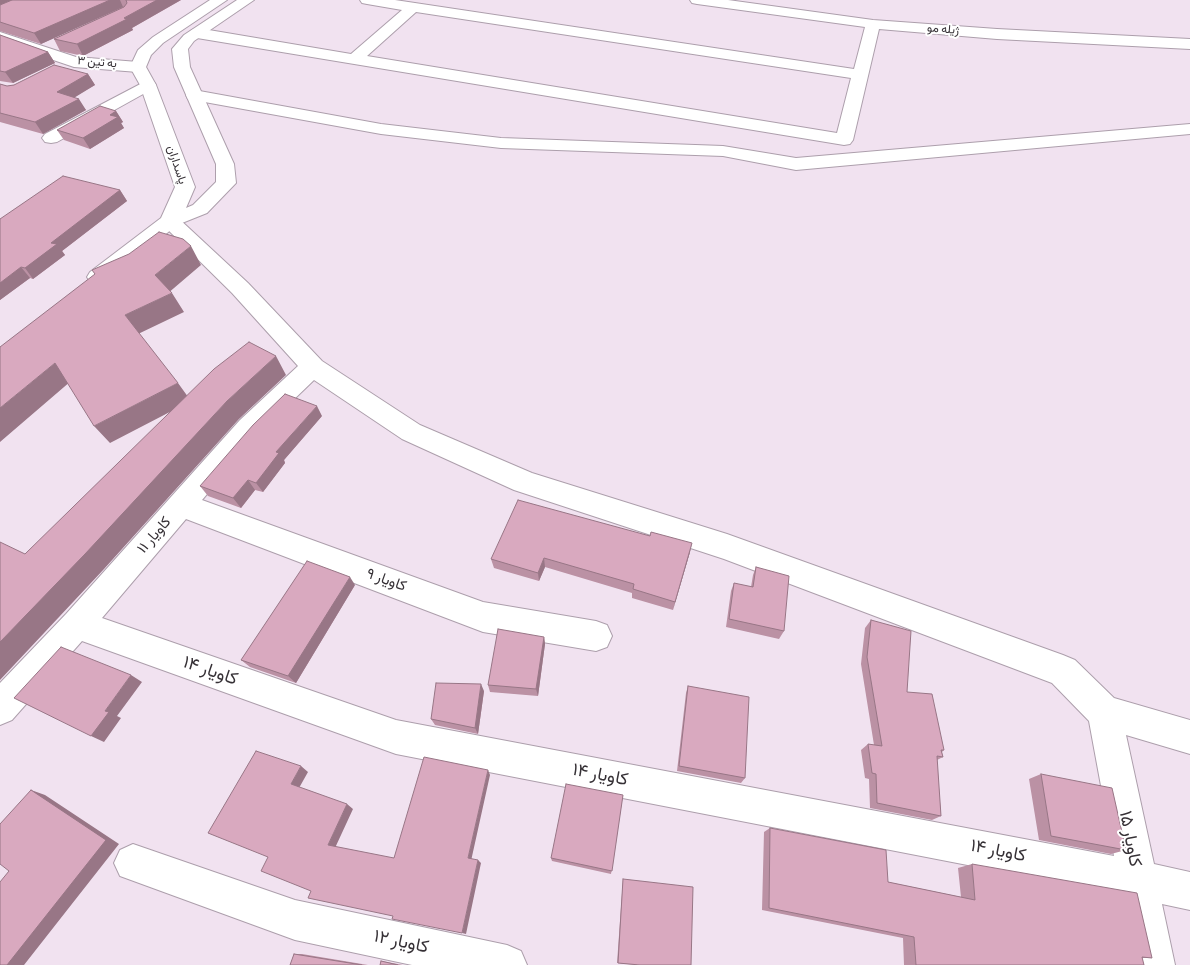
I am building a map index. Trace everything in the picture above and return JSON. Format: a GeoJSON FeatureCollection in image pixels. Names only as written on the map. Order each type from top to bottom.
{"type":"FeatureCollection","features":[{"type":"Feature","properties":{"kind":"street"},"geometry":{"type":"LineString","coordinates":[[138,67],[144,53],[158,40],[220,0]]}},
{"type":"Feature","properties":{"kind":"street"},"geometry":{"type":"LineString","coordinates":[[247,0],[197,32],[189,38],[180,50],[182,66],[225,164],[226,183],[200,209],[170,221],[240,288],[313,367],[412,432],[524,482],[728,547],[1063,671],[1104,712],[1190,737]]}},
{"type":"Feature","properties":{"kind":"street"},"geometry":{"type":"LineString","coordinates":[[367,0],[861,75]]}},
{"type":"Feature","properties":{"kind":"street","name":"ژیله مو"},"geometry":{"type":"LineString","coordinates":[[697,0],[873,24],[997,34],[1190,44]]}},
{"type":"Feature","properties":{"kind":"street"},"geometry":{"type":"LineString","coordinates":[[494,18],[506,6]]}},
{"type":"Feature","properties":{"kind":"street"},"geometry":{"type":"LineString","coordinates":[[355,59],[413,7]]}},
{"type":"Feature","properties":{"kind":"street"},"geometry":{"type":"LineString","coordinates":[[197,32],[844,140],[873,24]]}},
{"type":"Feature","properties":{"kind":"street","name":"به تین ۳"},"geometry":{"type":"LineString","coordinates":[[2,38],[74,62],[138,67]]}},
{"type":"Feature","properties":{"kind":"street"},"geometry":{"type":"LineString","coordinates":[[42,51],[59,44]]}},
{"type":"Feature","properties":{"kind":"street"},"geometry":{"type":"LineString","coordinates":[[57,70],[74,62]]}},
{"type":"Feature","properties":{"kind":"street","name":"پاسداران"},"geometry":{"type":"LineString","coordinates":[[79,290],[170,221],[185,187],[148,85],[138,67]]}},
{"type":"Feature","properties":{"kind":"street"},"geometry":{"type":"LineString","coordinates":[[51,138],[148,85]]}},
{"type":"Feature","properties":{"kind":"street"},"geometry":{"type":"LineString","coordinates":[[194,95],[381,129],[492,142],[723,152],[796,164],[1190,129]]}},
{"type":"Feature","properties":{"kind":"street","name":"کاویار ۱۱"},"geometry":{"type":"LineString","coordinates":[[0,708],[182,505],[249,427],[313,367]]}},
{"type":"Feature","properties":{"kind":"street","name":"کاویار ۹"},"geometry":{"type":"LineString","coordinates":[[182,505],[483,617],[596,636]]}},
{"type":"Feature","properties":{"kind":"street","name":"کاویار ۱۴"},"geometry":{"type":"LineString","coordinates":[[76,624],[396,737],[1136,879],[1190,892]]}},
{"type":"Feature","properties":{"kind":"street","name":"کاویار ۱۵"},"geometry":{"type":"LineString","coordinates":[[1104,712],[1136,879],[1155,965]]}},
{"type":"Feature","properties":{"kind":"street","name":"کاویار ۱۲"},"geometry":{"type":"LineString","coordinates":[[133,863],[296,920],[507,965]]}},
{"type":"Feature","properties":{"kind":"building"},"geometry":{"type":"Polygon","coordinates":[[[12,0],[110,0],[34,33],[0,22],[0,5],[12,0]]]}},
{"type":"Feature","properties":{"kind":"building"},"geometry":{"type":"Polygon","coordinates":[[[126,0],[157,0],[124,18],[127,19],[77,44],[54,39],[124,7],[127,3],[126,0]]]}},
{"type":"Feature","properties":{"kind":"building"},"geometry":{"type":"Polygon","coordinates":[[[0,35],[48,52],[5,72],[0,71],[0,35]]]}},
{"type":"Feature","properties":{"kind":"building"},"geometry":{"type":"Polygon","coordinates":[[[54,65],[88,74],[57,92],[79,99],[35,122],[0,113],[0,84],[14,85],[54,65]]]}},
{"type":"Feature","properties":{"kind":"building"},"geometry":{"type":"Polygon","coordinates":[[[100,106],[116,111],[110,115],[118,117],[83,138],[57,130],[100,106]]]}},
{"type":"Feature","properties":{"kind":"building"},"geometry":{"type":"Polygon","coordinates":[[[63,176],[120,190],[51,243],[57,244],[25,268],[21,267],[0,283],[0,219],[63,176]]]}},
{"type":"Feature","properties":{"kind":"building"},"geometry":{"type":"Polygon","coordinates":[[[159,232],[183,239],[191,246],[155,275],[172,293],[125,315],[178,383],[94,426],[55,363],[0,408],[0,347],[95,274],[92,270],[129,254],[159,232]]]}},
{"type":"Feature","properties":{"kind":"building"},"geometry":{"type":"Polygon","coordinates":[[[249,342],[276,356],[227,401],[85,554],[0,642],[0,542],[25,554],[214,369],[249,342]]]}},
{"type":"Feature","properties":{"kind":"building"},"geometry":{"type":"Polygon","coordinates":[[[285,394],[317,406],[276,452],[279,453],[256,483],[248,480],[233,498],[200,486],[253,425],[285,394]]]}},
{"type":"Feature","properties":{"kind":"building"},"geometry":{"type":"Polygon","coordinates":[[[518,500],[650,536],[651,532],[692,543],[675,602],[633,589],[634,584],[544,558],[538,573],[491,559],[518,500]]]}},
{"type":"Feature","properties":{"kind":"building"},"geometry":{"type":"Polygon","coordinates":[[[307,561],[350,577],[288,676],[241,660],[307,561]]]}},
{"type":"Feature","properties":{"kind":"building"},"geometry":{"type":"Polygon","coordinates":[[[756,567],[789,576],[784,631],[729,619],[734,583],[753,587],[756,567]]]}},
{"type":"Feature","properties":{"kind":"building"},"geometry":{"type":"Polygon","coordinates":[[[871,620],[911,631],[907,692],[932,694],[944,750],[941,750],[943,757],[937,756],[941,816],[877,803],[876,774],[872,773],[868,744],[882,746],[867,657],[871,620]]]}},
{"type":"Feature","properties":{"kind":"building"},"geometry":{"type":"Polygon","coordinates":[[[498,629],[544,637],[536,689],[488,685],[498,629]]]}},
{"type":"Feature","properties":{"kind":"building"},"geometry":{"type":"Polygon","coordinates":[[[61,647],[131,675],[105,711],[109,712],[91,736],[14,698],[61,647]]]}},
{"type":"Feature","properties":{"kind":"building"},"geometry":{"type":"Polygon","coordinates":[[[436,683],[481,684],[475,728],[431,719],[436,683]]]}},
{"type":"Feature","properties":{"kind":"building"},"geometry":{"type":"Polygon","coordinates":[[[688,686],[749,697],[745,778],[679,766],[688,686]]]}},
{"type":"Feature","properties":{"kind":"building"},"geometry":{"type":"Polygon","coordinates":[[[256,751],[301,766],[291,784],[347,804],[328,845],[394,858],[424,757],[488,770],[468,858],[478,860],[462,933],[392,919],[393,916],[308,898],[311,891],[261,871],[268,857],[208,833],[256,751]]]}},
{"type":"Feature","properties":{"kind":"building"},"geometry":{"type":"Polygon","coordinates":[[[1041,774],[1112,788],[1126,850],[1051,836],[1041,774]]]}},
{"type":"Feature","properties":{"kind":"building"},"geometry":{"type":"Polygon","coordinates":[[[566,784],[623,795],[612,871],[551,858],[566,784]]]}},
{"type":"Feature","properties":{"kind":"building"},"geometry":{"type":"Polygon","coordinates":[[[31,790],[106,840],[7,965],[0,965],[0,882],[9,871],[0,864],[0,824],[31,790]]]}},
{"type":"Feature","properties":{"kind":"building"},"geometry":{"type":"Polygon","coordinates":[[[770,828],[886,850],[888,882],[975,900],[972,864],[1137,893],[1152,958],[1142,957],[1144,965],[916,965],[914,937],[769,908],[770,828]]]}},
{"type":"Feature","properties":{"kind":"building"},"geometry":{"type":"Polygon","coordinates":[[[623,879],[693,887],[691,965],[618,963],[623,879]]]}},
{"type":"Feature","properties":{"kind":"building"},"geometry":{"type":"Polygon","coordinates":[[[294,954],[362,965],[290,965],[294,954]]]}},
{"type":"Feature","properties":{"kind":"building"},"geometry":{"type":"Polygon","coordinates":[[[381,961],[398,965],[380,965],[381,961]]]}}]}
